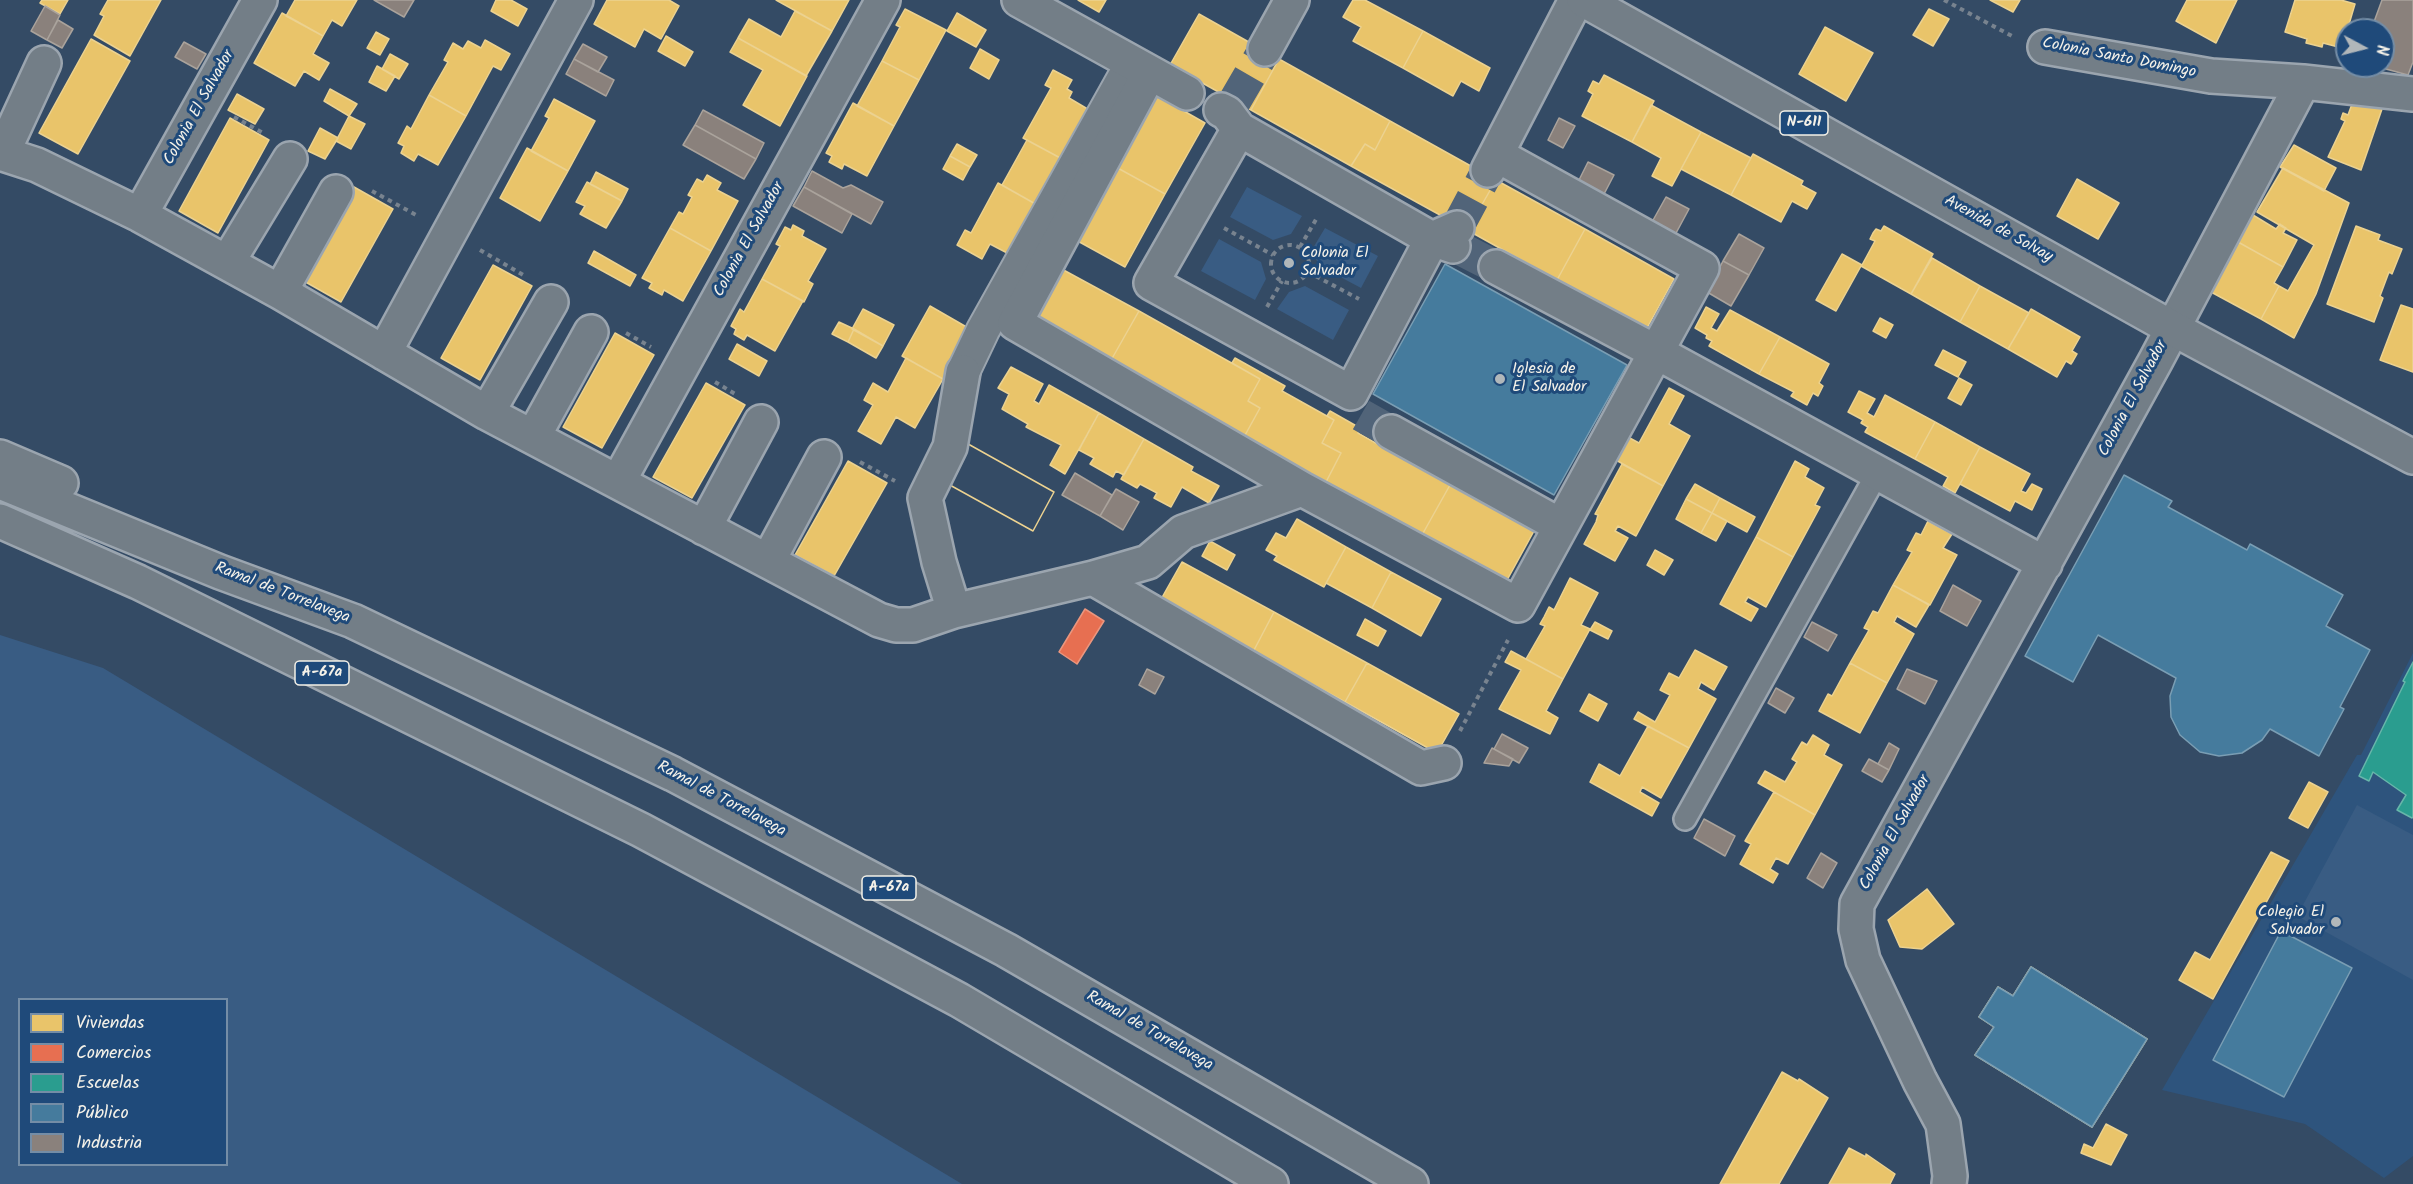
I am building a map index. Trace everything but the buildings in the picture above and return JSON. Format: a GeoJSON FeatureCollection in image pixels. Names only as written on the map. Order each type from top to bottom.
{"type":"FeatureCollection","features":[{"type":"Feature","properties":{"kind":"main road","name":"Colonia El Salvador"},"geometry":{"type":"LineString","coordinates":[[140,215],[260,0]]}},
{"type":"Feature","properties":{"kind":"main road"},"geometry":{"type":"LineString","coordinates":[[384,353],[576,0]]}},
{"type":"Feature","properties":{"kind":"main road","name":"Colonia El Salvador"},"geometry":{"type":"LineString","coordinates":[[618,482],[883,0]]}},
{"type":"Feature","properties":{"kind":"main road"},"geometry":{"type":"LineString","coordinates":[[1019,0],[1187,93]]}},
{"type":"Feature","properties":{"kind":"main road"},"geometry":{"type":"LineString","coordinates":[[1265,48],[1292,0]]}},
{"type":"Feature","properties":{"kind":"main road"},"geometry":{"type":"LineString","coordinates":[[1141,68],[1015,323],[1306,482],[1518,605],[1658,353],[1702,268],[1492,162],[1576,0]]}},
{"type":"Feature","properties":{"kind":"main road","name":"Avenida de Solvay"},"geometry":{"type":"LineString","coordinates":[[1584,0],[2172,328],[2413,457]]}},
{"type":"Feature","properties":{"kind":"main road","name":"Colonia Santo Domingo"},"geometry":{"type":"LineString","coordinates":[[2045,46],[2211,76],[2303,82],[2413,94]]}},
{"type":"Feature","properties":{"kind":"main road"},"geometry":{"type":"LineString","coordinates":[[44,63],[1,153],[37,165],[140,215],[280,292],[487,413],[879,620],[896,625],[914,625],[954,611],[1093,578],[1148,562],[1183,532],[1306,482]]}},
{"type":"Feature","properties":{"kind":"main road"},"geometry":{"type":"LineString","coordinates":[[2172,328],[2303,82]]}},
{"type":"Feature","properties":{"kind":"main road"},"geometry":{"type":"LineString","coordinates":[[1230,114],[1450,239],[1391,316],[1350,406],[1151,283],[1192,211],[1230,114]]}},
{"type":"Feature","properties":{"kind":"main road"},"geometry":{"type":"LineString","coordinates":[[227,263],[290,159]]}},
{"type":"Feature","properties":{"kind":"main road"},"geometry":{"type":"LineString","coordinates":[[280,292],[336,192]]}},
{"type":"Feature","properties":{"kind":"main road"},"geometry":{"type":"LineString","coordinates":[[1496,267],[1878,471],[2045,564]]}},
{"type":"Feature","properties":{"kind":"main road"},"geometry":{"type":"LineString","coordinates":[[487,413],[551,302]]}},
{"type":"Feature","properties":{"kind":"main road","name":"Colonia El Salvador"},"geometry":{"type":"LineString","coordinates":[[1949,1184],[1943,1124],[1920,1081],[1863,960],[1856,929],[1857,904],[2045,564],[2172,328]]}},
{"type":"Feature","properties":{"kind":"main road"},"geometry":{"type":"LineString","coordinates":[[533,436],[591,332]]}},
{"type":"Feature","properties":{"kind":"main road"},"geometry":{"type":"LineString","coordinates":[[954,611],[939,562],[925,498],[950,447],[963,372]]}},
{"type":"Feature","properties":{"kind":"main road"},"geometry":{"type":"LineString","coordinates":[[704,528],[761,422]]}},
{"type":"Feature","properties":{"kind":"main road"},"geometry":{"type":"LineString","coordinates":[[1391,432],[1561,526]]}},
{"type":"Feature","properties":{"kind":"main road"},"geometry":{"type":"LineString","coordinates":[[0,457],[225,552],[353,621]]}},
{"type":"Feature","properties":{"kind":"main road"},"geometry":{"type":"LineString","coordinates":[[768,561],[824,457]]}},
{"type":"Feature","properties":{"kind":"main road","name":"Ramal de Torrelavega"},"geometry":{"type":"LineString","coordinates":[[0,482],[220,572],[353,621],[673,774],[975,934],[1227,1076],[1411,1184]]}},
{"type":"Feature","properties":{"kind":"main road","name":"A-67a"},"geometry":{"type":"LineString","coordinates":[[0,521],[138,582],[641,830],[958,1000],[1271,1184]]}},
{"type":"Feature","properties":{"kind":"main road"},"geometry":{"type":"LineString","coordinates":[[0,538],[641,830]]}},
{"type":"Feature","properties":{"kind":"main road"},"geometry":{"type":"LineString","coordinates":[[1093,578],[1421,768],[1444,763]]}},
{"type":"Feature","properties":{"kind":"street"},"geometry":{"type":"LineString","coordinates":[[963,372],[983,330],[1141,68]]}},
{"type":"Feature","properties":{"kind":"lane"},"geometry":{"type":"LineString","coordinates":[[1685,819],[1878,471]]}},
{"type":"Feature","properties":{"kind":"path","name":"Colonia Santo Domingo"},"geometry":{"type":"LineString","coordinates":[[1944,0],[2004,33],[2045,46]]}},
{"type":"Feature","properties":{"kind":"path"},"geometry":{"type":"LineString","coordinates":[[1192,211],[1273,255]]}},
{"type":"Feature","properties":{"kind":"path"},"geometry":{"type":"LineString","coordinates":[[1285,245],[1300,247],[1309,258],[1308,272],[1303,279],[1296,282],[1282,281],[1272,269],[1273,255],[1285,245]]}},
{"type":"Feature","properties":{"kind":"path"},"geometry":{"type":"LineString","coordinates":[[1308,272],[1391,316]]}},
{"type":"Feature","properties":{"kind":"path"},"geometry":{"type":"LineString","coordinates":[[1444,763],[1517,622],[1518,605]]}},
{"type":"Feature","properties":{"kind":"shaded area"},"geometry":{"type":"Polygon","coordinates":[[[1247,187],[1302,216],[1291,234],[1273,240],[1230,217],[1247,187]]]}},
{"type":"Feature","properties":{"kind":"shaded area"},"geometry":{"type":"Polygon","coordinates":[[[1325,228],[1378,256],[1361,288],[1318,265],[1313,248],[1325,228]]]}},
{"type":"Feature","properties":{"kind":"shaded area"},"geometry":{"type":"Polygon","coordinates":[[[1219,239],[1261,262],[1266,279],[1255,300],[1201,271],[1219,239]]]}},
{"type":"Feature","properties":{"kind":"shaded area"},"geometry":{"type":"Polygon","coordinates":[[[1305,286],[1349,310],[1333,340],[1277,309],[1289,292],[1305,286]]]}},
{"type":"Feature","properties":{"kind":"shaded area"},"geometry":{"type":"Polygon","coordinates":[[[0,635],[103,668],[962,1184],[0,1184],[0,635]]]}},
{"type":"Feature","properties":{"kind":"shaded area","name":"Colegio El Salvador"},"geometry":{"type":"Polygon","coordinates":[[[2413,653],[2413,1156],[2384,1178],[2305,1124],[2162,1090],[2357,755],[2361,755],[2413,653]]]}},
{"type":"Feature","properties":{"kind":"shaded area"},"geometry":{"type":"Polygon","coordinates":[[[2357,805],[2413,835],[2413,980],[2297,916],[2357,805]]]}},
{"type":"Feature","properties":{"kind":"tunnel"},"geometry":{"type":"LineString","coordinates":[[1233,104],[1265,49]]}},
{"type":"Feature","properties":{"kind":"tunnel"},"geometry":{"type":"LineString","coordinates":[[1457,228],[1488,170]]}},
{"type":"Feature","properties":{"kind":"tunnel"},"geometry":{"type":"LineString","coordinates":[[1459,248],[1496,267]]}},
{"type":"Feature","properties":{"kind":"tunnel"},"geometry":{"type":"LineString","coordinates":[[1361,415],[1391,432]]}},
{"type":"Feature","properties":{"kind":"place","name":"Colonia El Salvador"},"geometry":{"type":"Point","coordinates":[1289,263]}},
{"type":"Feature","properties":{"kind":"place","name":"Iglesia de El Salvador"},"geometry":{"type":"Point","coordinates":[1500,379]}},
{"type":"Feature","properties":{"kind":"place","name":"Colegio El Salvador"},"geometry":{"type":"Point","coordinates":[2336,922]}}]}
